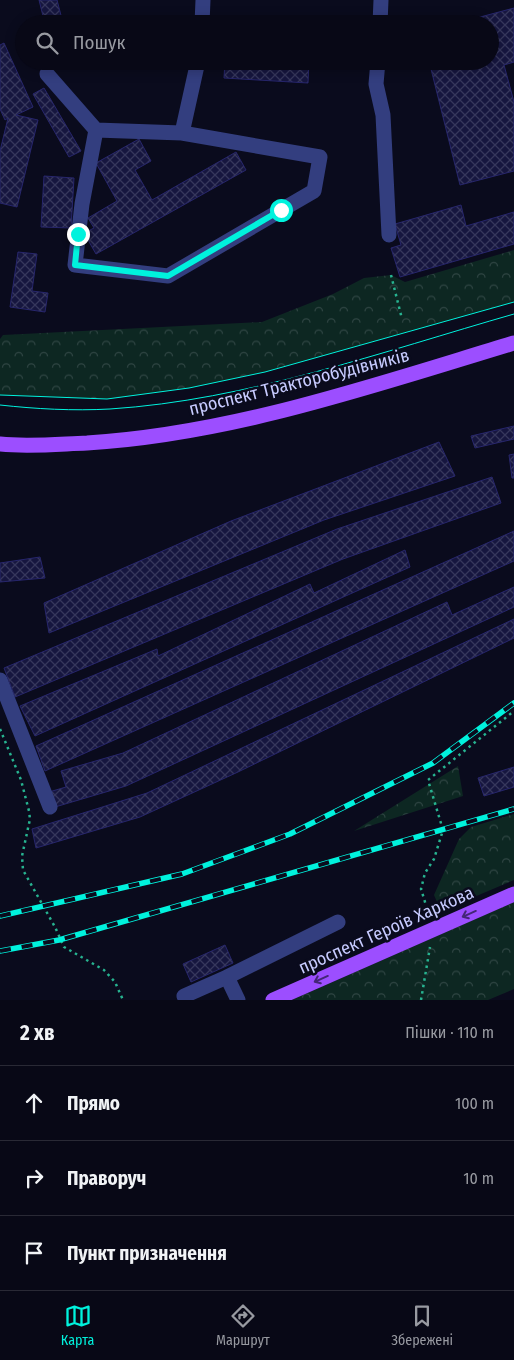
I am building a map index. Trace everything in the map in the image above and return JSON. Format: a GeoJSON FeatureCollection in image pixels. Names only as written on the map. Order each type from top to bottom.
{"type":"FeatureCollection","features":[{"type":"Feature","properties":{"kind":"main road","name":"проспект Тракторобудівників"},"geometry":{"type":"LineString","coordinates":[[0,444],[65,444],[128,440],[221,425],[366,387],[514,343]]}},
{"type":"Feature","properties":{"kind":"main road","name":"проспект Героїв Харкова"},"geometry":{"type":"LineString","coordinates":[[272,1000],[514,894]]}},
{"type":"Feature","properties":{"kind":"lane"},"geometry":{"type":"LineString","coordinates":[[202,15],[203,0]]}},
{"type":"Feature","properties":{"kind":"lane"},"geometry":{"type":"LineString","coordinates":[[380,15],[381,0]]}},
{"type":"Feature","properties":{"kind":"lane"},"geometry":{"type":"LineString","coordinates":[[182,132],[196,70]]}},
{"type":"Feature","properties":{"kind":"lane"},"geometry":{"type":"LineString","coordinates":[[377,70],[376,84],[383,115],[389,235]]}},
{"type":"Feature","properties":{"kind":"lane"},"geometry":{"type":"LineString","coordinates":[[48,74],[96,130],[182,132],[320,157],[314,191],[168,276],[75,265],[82,204],[96,130]]}},
{"type":"Feature","properties":{"kind":"lane"},"geometry":{"type":"LineString","coordinates":[[0,680],[50,807]]}},
{"type":"Feature","properties":{"kind":"lane"},"geometry":{"type":"LineString","coordinates":[[184,996],[338,922]]}},
{"type":"Feature","properties":{"kind":"lane"},"geometry":{"type":"LineString","coordinates":[[227,977],[238,1000]]}},
{"type":"Feature","properties":{"kind":"path"},"geometry":{"type":"LineString","coordinates":[[391,275],[402,319]]}},
{"type":"Feature","properties":{"kind":"path"},"geometry":{"type":"LineString","coordinates":[[421,1000],[434,929],[421,889],[425,873],[434,859],[443,830],[428,780],[514,711]]}},
{"type":"Feature","properties":{"kind":"path"},"geometry":{"type":"LineString","coordinates":[[0,729],[21,780],[29,811],[30,819],[22,856],[23,870],[64,947],[104,970],[115,982],[123,1000]]}},
{"type":"Feature","properties":{"kind":"green space"},"geometry":{"type":"Polygon","coordinates":[[[514,250],[514,302],[265,372],[189,388],[107,399],[0,395],[0,339],[3,335],[262,322],[333,294],[364,278],[391,275],[405,282],[514,250]]]}},
{"type":"Feature","properties":{"kind":"green space"},"geometry":{"type":"Polygon","coordinates":[[[458,766],[463,796],[354,831],[458,766]]]}},
{"type":"Feature","properties":{"kind":"green space"},"geometry":{"type":"Polygon","coordinates":[[[514,814],[514,880],[441,911],[434,895],[459,839],[471,827],[514,814]]]}},
{"type":"Feature","properties":{"kind":"green space"},"geometry":{"type":"Polygon","coordinates":[[[514,902],[514,989],[488,1000],[292,1000],[514,902]]]}},
{"type":"Feature","properties":{"kind":"building"},"geometry":{"type":"Polygon","coordinates":[[[39,0],[57,0],[61,15],[43,15],[39,0]]]}},
{"type":"Feature","properties":{"kind":"building"},"geometry":{"type":"Polygon","coordinates":[[[514,8],[514,62],[504,65],[514,102],[514,171],[460,185],[431,70],[499,70],[499,15],[488,15],[514,8]]]}},
{"type":"Feature","properties":{"kind":"building"},"geometry":{"type":"Polygon","coordinates":[[[4,43],[33,107],[16,115],[38,120],[17,207],[0,203],[0,151],[8,118],[5,120],[0,109],[0,45],[4,43]]]}},
{"type":"Feature","properties":{"kind":"building"},"geometry":{"type":"Polygon","coordinates":[[[224,70],[309,70],[308,83],[224,78],[224,70]]]}},
{"type":"Feature","properties":{"kind":"building"},"geometry":{"type":"Polygon","coordinates":[[[44,88],[81,151],[69,157],[33,94],[44,88]]]}},
{"type":"Feature","properties":{"kind":"building"},"geometry":{"type":"Polygon","coordinates":[[[139,139],[151,161],[135,170],[152,200],[236,152],[246,170],[96,254],[84,233],[94,228],[88,218],[117,201],[96,163],[139,139]]]}},
{"type":"Feature","properties":{"kind":"building"},"geometry":{"type":"Polygon","coordinates":[[[44,176],[74,178],[71,228],[41,227],[44,176]]]}},
{"type":"Feature","properties":{"kind":"building"},"geometry":{"type":"Polygon","coordinates":[[[461,205],[466,226],[514,212],[514,244],[400,277],[391,248],[401,245],[395,224],[461,205]]]}},
{"type":"Feature","properties":{"kind":"building"},"geometry":{"type":"Polygon","coordinates":[[[18,252],[37,254],[32,291],[48,293],[45,312],[10,307],[18,252]]]}},
{"type":"Feature","properties":{"kind":"building"},"geometry":{"type":"Polygon","coordinates":[[[514,426],[514,439],[475,448],[471,436],[514,426]]]}},
{"type":"Feature","properties":{"kind":"building"},"geometry":{"type":"Polygon","coordinates":[[[439,442],[455,476],[324,520],[49,633],[44,603],[231,521],[439,442]]]}},
{"type":"Feature","properties":{"kind":"building"},"geometry":{"type":"Polygon","coordinates":[[[514,454],[514,478],[512,478],[509,455],[514,454]]]}},
{"type":"Feature","properties":{"kind":"building"},"geometry":{"type":"Polygon","coordinates":[[[492,477],[501,503],[343,559],[15,697],[4,668],[337,529],[492,477]]]}},
{"type":"Feature","properties":{"kind":"building"},"geometry":{"type":"Polygon","coordinates":[[[514,531],[514,561],[45,771],[36,746],[514,531]]]}},
{"type":"Feature","properties":{"kind":"building"},"geometry":{"type":"Polygon","coordinates":[[[405,550],[410,567],[35,736],[20,706],[157,649],[158,656],[310,584],[314,593],[405,550]]]}},
{"type":"Feature","properties":{"kind":"building"},"geometry":{"type":"Polygon","coordinates":[[[40,557],[45,578],[0,582],[0,563],[40,557]]]}},
{"type":"Feature","properties":{"kind":"building"},"geometry":{"type":"Polygon","coordinates":[[[514,587],[514,607],[126,786],[55,807],[49,792],[66,787],[61,771],[123,753],[447,602],[452,615],[514,587]]]}},
{"type":"Feature","properties":{"kind":"building"},"geometry":{"type":"Polygon","coordinates":[[[514,619],[514,638],[238,772],[140,817],[36,848],[32,829],[147,793],[514,619]]]}},
{"type":"Feature","properties":{"kind":"building"},"geometry":{"type":"Polygon","coordinates":[[[514,767],[514,787],[484,796],[478,778],[514,767]]]}},
{"type":"Feature","properties":{"kind":"building"},"geometry":{"type":"Polygon","coordinates":[[[225,945],[233,963],[191,982],[183,964],[225,945]]]}},
{"type":"Feature","properties":{"kind":"tram line"},"geometry":{"type":"LineString","coordinates":[[0,395],[107,399],[189,388],[265,372],[514,302]]}},
{"type":"Feature","properties":{"kind":"tram line"},"geometry":{"type":"LineString","coordinates":[[0,405],[27,408],[110,409],[162,404],[213,396],[314,372],[514,314]]}},
{"type":"Feature","properties":{"kind":"railway"},"geometry":{"type":"LineString","coordinates":[[0,916],[182,874],[290,834],[433,763],[514,703]]}},
{"type":"Feature","properties":{"kind":"railway"},"geometry":{"type":"LineString","coordinates":[[0,951],[59,940],[514,809]]}},
{"type":"Feature","properties":{"kind":"route"},"geometry":{"type":"LineString","coordinates":[[78,234],[75,265],[168,276],[281,210]]}}]}
